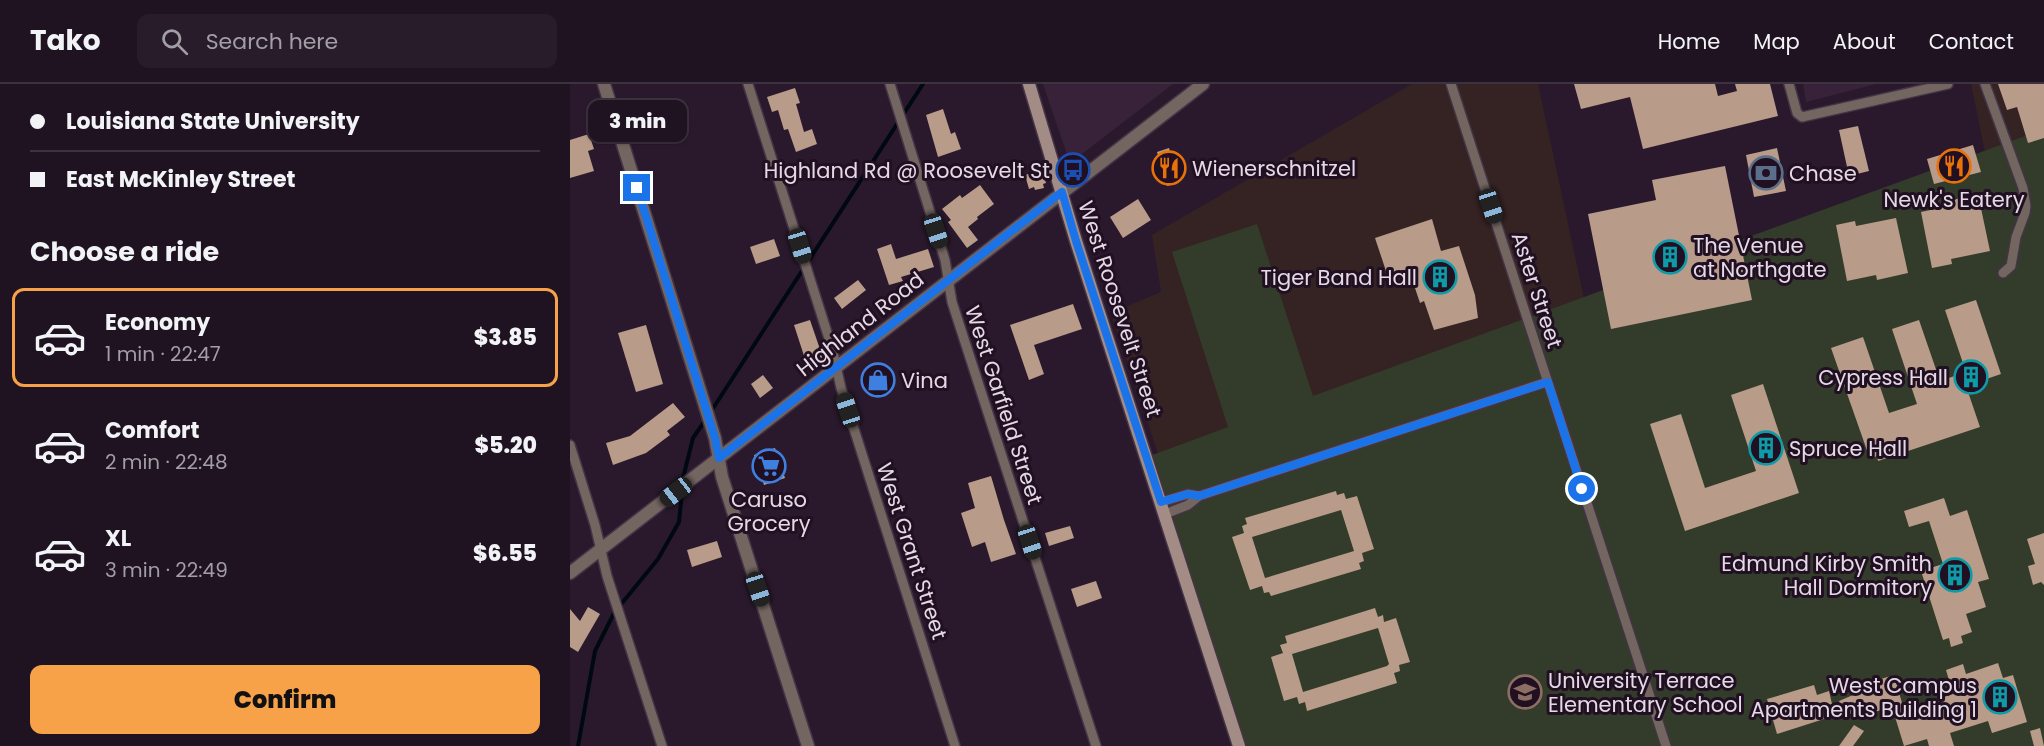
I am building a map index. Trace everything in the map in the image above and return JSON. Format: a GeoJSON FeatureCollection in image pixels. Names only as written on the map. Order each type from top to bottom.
{"type":"FeatureCollection","features":[{"type":"Feature","properties":{"kind":"main road","name":"West Roosevelt Street"},"geometry":{"type":"LineString","coordinates":[[1029,84],[1073,232],[1239,746]]}},
{"type":"Feature","properties":{"kind":"street"},"geometry":{"type":"LineString","coordinates":[[604,84],[703,398],[714,435],[722,477],[808,746]]}},
{"type":"Feature","properties":{"kind":"street","name":"West Grant Street"},"geometry":{"type":"LineString","coordinates":[[748,84],[813,287],[841,388],[955,746]]}},
{"type":"Feature","properties":{"kind":"street","name":"Highland Road"},"geometry":{"type":"LineString","coordinates":[[570,573],[1203,84]]}},
{"type":"Feature","properties":{"kind":"street","name":"Aster Street"},"geometry":{"type":"LineString","coordinates":[[1451,84],[1666,746]]}},
{"type":"Feature","properties":{"kind":"street"},"geometry":{"type":"LineString","coordinates":[[1789,84],[1795,109],[1799,116],[1806,117],[1948,84]]}},
{"type":"Feature","properties":{"kind":"street"},"geometry":{"type":"LineString","coordinates":[[1985,84],[2023,188],[2026,206],[2016,237],[2011,266],[2003,273]]}},
{"type":"Feature","properties":{"kind":"street","name":"West Garfield Street"},"geometry":{"type":"LineString","coordinates":[[891,89],[945,260],[952,302],[1096,746]]}},
{"type":"Feature","properties":{"kind":"street"},"geometry":{"type":"LineString","coordinates":[[1163,508],[1188,494],[1199,496],[1548,382]]}},
{"type":"Feature","properties":{"kind":"street"},"geometry":{"type":"LineString","coordinates":[[570,445],[607,576],[662,746]]}},
{"type":"Feature","properties":{"kind":"shaded area"},"geometry":{"type":"Polygon","coordinates":[[[1043,84],[1173,84],[1070,163],[1043,84]]]}},
{"type":"Feature","properties":{"kind":"shaded area"},"geometry":{"type":"Polygon","coordinates":[[[1412,84],[1538,84],[1593,340],[2008,264],[1971,84],[2044,84],[2044,746],[1256,746],[1111,313],[1161,292],[1152,235],[1412,84]]]}},
{"type":"Feature","properties":{"kind":"shaded area"},"geometry":{"type":"Polygon","coordinates":[[[1803,84],[1876,84],[1806,102],[1803,84]]]}},
{"type":"Feature","properties":{"kind":"green space"},"geometry":{"type":"Polygon","coordinates":[[[2044,129],[2044,746],[1239,746],[1147,457],[1228,427],[1172,252],[1257,224],[1313,396],[2044,129]]]}},
{"type":"Feature","properties":{"kind":"building"},"geometry":{"type":"Polygon","coordinates":[[[1574,84],[1715,84],[1718,96],[1737,91],[1735,84],[1770,84],[1778,116],[1643,149],[1630,97],[1581,109],[1574,84]]]}},
{"type":"Feature","properties":{"kind":"building"},"geometry":{"type":"Polygon","coordinates":[[[1998,84],[2044,84],[2044,138],[2028,143],[2017,107],[2007,110],[1998,84]]]}},
{"type":"Feature","properties":{"kind":"building"},"geometry":{"type":"Polygon","coordinates":[[[795,88],[800,103],[796,104],[804,132],[812,129],[817,144],[796,152],[788,129],[784,130],[778,110],[772,112],[767,97],[795,88]]]}},
{"type":"Feature","properties":{"kind":"building"},"geometry":{"type":"Polygon","coordinates":[[[943,109],[951,134],[955,132],[961,149],[938,157],[926,115],[943,109]]]}},
{"type":"Feature","properties":{"kind":"building"},"geometry":{"type":"Polygon","coordinates":[[[1858,126],[1869,171],[1849,176],[1839,130],[1858,126]]]}},
{"type":"Feature","properties":{"kind":"building"},"geometry":{"type":"Polygon","coordinates":[[[589,134],[594,149],[588,151],[594,171],[570,178],[570,140],[589,134]]]}},
{"type":"Feature","properties":{"kind":"building","name":"Newk's Eatery"},"geometry":{"type":"Polygon","coordinates":[[[1973,145],[1981,172],[1934,184],[1927,159],[1973,145]]]}},
{"type":"Feature","properties":{"kind":"building","name":"Wienerschnitzel"},"geometry":{"type":"Polygon","coordinates":[[[1169,148],[1179,182],[1167,186],[1157,152],[1169,148]]]}},
{"type":"Feature","properties":{"kind":"building","name":"Chase"},"geometry":{"type":"Polygon","coordinates":[[[1777,148],[1786,191],[1754,197],[1746,155],[1777,148]]]}},
{"type":"Feature","properties":{"kind":"building","name":"The Venue at Northgate"},"geometry":{"type":"Polygon","coordinates":[[[1725,166],[1752,300],[1611,329],[1588,214],[1656,200],[1652,180],[1725,166]]]}},
{"type":"Feature","properties":{"kind":"building"},"geometry":{"type":"Polygon","coordinates":[[[1042,170],[1046,183],[1043,184],[1044,188],[1029,189],[1025,175],[1042,170]]]}},
{"type":"Feature","properties":{"kind":"building"},"geometry":{"type":"Polygon","coordinates":[[[980,185],[994,204],[968,227],[978,240],[967,248],[948,222],[951,220],[942,209],[960,195],[962,198],[980,185]]]}},
{"type":"Feature","properties":{"kind":"building"},"geometry":{"type":"Polygon","coordinates":[[[1978,194],[1990,251],[1951,259],[1952,264],[1932,268],[1921,212],[1949,206],[1948,201],[1978,194]]]}},
{"type":"Feature","properties":{"kind":"building"},"geometry":{"type":"Polygon","coordinates":[[[1138,199],[1151,220],[1123,238],[1110,217],[1138,199]]]}},
{"type":"Feature","properties":{"kind":"building"},"geometry":{"type":"Polygon","coordinates":[[[1896,218],[1908,273],[1877,280],[1876,275],[1847,281],[1836,225],[1855,221],[1856,226],[1896,218]]]}},
{"type":"Feature","properties":{"kind":"building","name":"Tiger Band Hall"},"geometry":{"type":"Polygon","coordinates":[[[1432,219],[1441,251],[1459,246],[1475,295],[1478,318],[1434,330],[1424,301],[1420,303],[1410,273],[1389,280],[1375,238],[1432,219]]]}},
{"type":"Feature","properties":{"kind":"building"},"geometry":{"type":"Polygon","coordinates":[[[774,239],[780,256],[756,264],[750,247],[774,239]]]}},
{"type":"Feature","properties":{"kind":"building"},"geometry":{"type":"Polygon","coordinates":[[[891,244],[896,259],[928,249],[934,267],[901,277],[903,281],[889,285],[877,249],[891,244]]]}},
{"type":"Feature","properties":{"kind":"building"},"geometry":{"type":"Polygon","coordinates":[[[858,280],[866,290],[842,309],[834,298],[858,280]]]}},
{"type":"Feature","properties":{"kind":"building","name":"Cypress Hall"},"geometry":{"type":"Polygon","coordinates":[[[1976,300],[2001,374],[1966,386],[1980,427],[1878,461],[1877,456],[1870,459],[1831,348],[1863,337],[1889,413],[1917,404],[1892,329],[1919,320],[1940,381],[1966,372],[1945,310],[1976,300]]]}},
{"type":"Feature","properties":{"kind":"building"},"geometry":{"type":"Polygon","coordinates":[[[1073,304],[1082,329],[1034,345],[1044,374],[1029,380],[1010,325],[1073,304]]]}},
{"type":"Feature","properties":{"kind":"building"},"geometry":{"type":"Polygon","coordinates":[[[810,320],[823,358],[807,365],[794,325],[810,320]]]}},
{"type":"Feature","properties":{"kind":"building"},"geometry":{"type":"Polygon","coordinates":[[[646,325],[663,384],[636,392],[618,333],[646,325]]]}},
{"type":"Feature","properties":{"kind":"building"},"geometry":{"type":"Polygon","coordinates":[[[763,375],[773,388],[760,398],[751,384],[763,375]]]}},
{"type":"Feature","properties":{"kind":"building","name":"Spruce Hall"},"geometry":{"type":"Polygon","coordinates":[[[1763,384],[1799,493],[1685,531],[1650,424],[1681,414],[1705,488],[1756,471],[1731,395],[1763,384]]]}},
{"type":"Feature","properties":{"kind":"building"},"geometry":{"type":"Polygon","coordinates":[[[673,403],[685,417],[667,431],[670,435],[646,453],[613,465],[606,443],[630,436],[673,403]]]}},
{"type":"Feature","properties":{"kind":"building","name":"Caruso Grocery"},"geometry":{"type":"Polygon","coordinates":[[[775,448],[785,478],[764,485],[754,455],[775,448]]]}},
{"type":"Feature","properties":{"kind":"building"},"geometry":{"type":"Polygon","coordinates":[[[991,476],[1016,554],[991,562],[985,542],[972,547],[961,513],[975,508],[968,483],[991,476]]]}},
{"type":"Feature","properties":{"kind":"building"},"geometry":{"type":"Polygon","coordinates":[[[1336,491],[1337,495],[1344,493],[1346,499],[1357,496],[1374,549],[1362,553],[1364,561],[1359,563],[1361,569],[1271,596],[1269,592],[1264,593],[1262,586],[1250,590],[1232,537],[1244,533],[1242,526],[1247,524],[1245,518],[1336,491]],[[1341,510],[1252,537],[1265,578],[1354,551],[1341,510]]]}},
{"type":"Feature","properties":{"kind":"building","name":"Edmund Kirby Smith Hall Dormitory"},"geometry":{"type":"Polygon","coordinates":[[[1944,498],[1950,516],[1967,510],[1989,579],[1978,582],[1986,607],[1966,614],[1972,632],[1961,636],[1963,643],[1951,647],[1949,638],[1943,640],[1921,571],[1943,564],[1929,521],[1909,527],[1904,511],[1944,498]]]}},
{"type":"Feature","properties":{"kind":"building"},"geometry":{"type":"Polygon","coordinates":[[[1070,526],[1074,538],[1049,546],[1045,533],[1070,526]]]}},
{"type":"Feature","properties":{"kind":"building"},"geometry":{"type":"Polygon","coordinates":[[[2044,533],[2044,585],[2041,582],[2033,585],[2028,566],[2035,564],[2027,539],[2044,533]]]}},
{"type":"Feature","properties":{"kind":"building"},"geometry":{"type":"Polygon","coordinates":[[[717,541],[722,557],[692,567],[687,550],[717,541]]]}},
{"type":"Feature","properties":{"kind":"building"},"geometry":{"type":"Polygon","coordinates":[[[1096,581],[1102,598],[1077,607],[1071,589],[1096,581]]]}},
{"type":"Feature","properties":{"kind":"building"},"geometry":{"type":"Polygon","coordinates":[[[588,607],[600,614],[578,652],[570,647],[570,609],[580,621],[588,607]]]}},
{"type":"Feature","properties":{"kind":"building"},"geometry":{"type":"Polygon","coordinates":[[[1375,608],[1378,617],[1383,615],[1384,622],[1396,618],[1410,662],[1399,665],[1400,671],[1394,673],[1397,683],[1307,711],[1305,702],[1299,704],[1297,697],[1284,701],[1271,657],[1283,653],[1280,645],[1287,643],[1285,636],[1375,608]],[[1378,628],[1292,654],[1303,692],[1389,664],[1378,628]]]}},
{"type":"Feature","properties":{"kind":"building"},"geometry":{"type":"Polygon","coordinates":[[[1998,663],[2003,678],[2013,675],[2027,722],[1992,733],[1988,721],[1950,733],[1954,746],[1929,746],[1927,739],[1904,746],[1892,707],[1860,716],[1867,708],[1844,716],[1839,701],[1853,695],[1851,688],[1894,675],[1904,710],[1953,694],[1946,670],[1963,664],[1966,674],[1998,663]]]}},
{"type":"Feature","properties":{"kind":"building","name":"West Campus Apartments Building 1"},"geometry":{"type":"Polygon","coordinates":[[[1814,685],[1817,695],[1829,691],[1832,704],[1821,707],[1824,719],[1777,734],[1767,699],[1814,685]]]}},
{"type":"Feature","properties":{"kind":"building"},"geometry":{"type":"Polygon","coordinates":[[[1854,725],[1864,731],[1853,746],[1839,746],[1854,725]]]}},
{"type":"Feature","properties":{"kind":"building"},"geometry":{"type":"Polygon","coordinates":[[[2040,728],[2044,746],[2034,746],[2030,731],[2040,728]]]}},
{"type":"Feature","properties":{"kind":"waterway"},"geometry":{"type":"LineString","coordinates":[[710,413],[923,84]]}},
{"type":"Feature","properties":{"kind":"waterway"},"geometry":{"type":"LineString","coordinates":[[682,482],[693,438],[706,419]]}},
{"type":"Feature","properties":{"kind":"waterway"},"geometry":{"type":"LineString","coordinates":[[578,746],[595,651],[614,613],[658,559],[679,522],[682,492]]}},
{"type":"Feature","properties":{"kind":"place","name":"Newk's Eatery"},"geometry":{"type":"Point","coordinates":[1954,166]}},
{"type":"Feature","properties":{"kind":"place","name":"Wienerschnitzel"},"geometry":{"type":"Point","coordinates":[1169,168]}},
{"type":"Feature","properties":{"kind":"place","name":"Highland Rd @ Roosevelt St"},"geometry":{"type":"Point","coordinates":[1073,170]}},
{"type":"Feature","properties":{"kind":"place","name":"Chase"},"geometry":{"type":"Point","coordinates":[1766,173]}},
{"type":"Feature","properties":{"kind":"place","name":"The Venue at Northgate"},"geometry":{"type":"Point","coordinates":[1670,257]}},
{"type":"Feature","properties":{"kind":"place","name":"Tiger Band Hall"},"geometry":{"type":"Point","coordinates":[1440,277]}},
{"type":"Feature","properties":{"kind":"place","name":"Cypress Hall"},"geometry":{"type":"Point","coordinates":[1971,377]}},
{"type":"Feature","properties":{"kind":"place","name":"Vina"},"geometry":{"type":"Point","coordinates":[878,380]}},
{"type":"Feature","properties":{"kind":"place","name":"Spruce Hall"},"geometry":{"type":"Point","coordinates":[1766,448]}},
{"type":"Feature","properties":{"kind":"place","name":"Caruso Grocery"},"geometry":{"type":"Point","coordinates":[769,466]}},
{"type":"Feature","properties":{"kind":"place","name":"Edmund Kirby Smith Hall Dormitory"},"geometry":{"type":"Point","coordinates":[1955,575]}},
{"type":"Feature","properties":{"kind":"place","name":"University Terrace Elementary School"},"geometry":{"type":"Point","coordinates":[1525,692]}},
{"type":"Feature","properties":{"kind":"place","name":"West Campus Apartments Building 1"},"geometry":{"type":"Point","coordinates":[2000,697]}},
{"type":"Feature","properties":{"kind":"route"},"geometry":{"type":"LineString","coordinates":[[637,188],[715,438],[719,458],[1062,192],[1161,502],[1188,494],[1199,496],[1548,382],[1582,489]]}}]}
